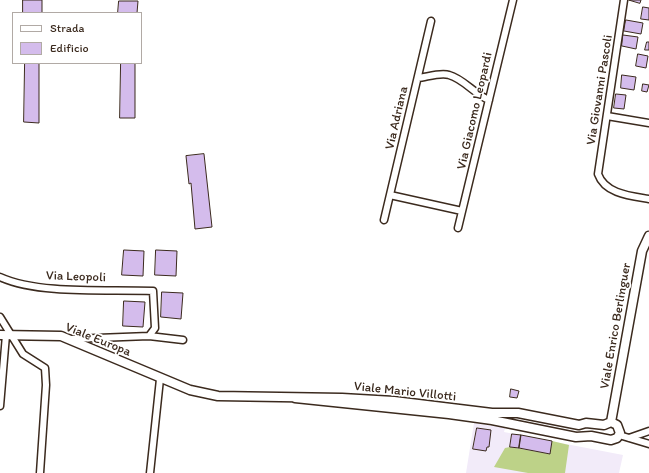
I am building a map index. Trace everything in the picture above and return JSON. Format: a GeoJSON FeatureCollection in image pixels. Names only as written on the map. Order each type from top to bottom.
{"type":"FeatureCollection","features":[{"type":"Feature","properties":{"kind":"street","name":"Via Giacomo Leopardi"},"geometry":{"type":"LineString","coordinates":[[458,228],[513,0]]}},
{"type":"Feature","properties":{"kind":"street","name":"Via Giovanni Pascoli"},"geometry":{"type":"LineString","coordinates":[[624,0],[598,174],[601,182],[618,192],[648,199]]}},
{"type":"Feature","properties":{"kind":"street","name":"Via Adriana"},"geometry":{"type":"LineString","coordinates":[[384,220],[432,21]]}},
{"type":"Feature","properties":{"kind":"street"},"geometry":{"type":"LineString","coordinates":[[418,78],[448,74],[459,79],[478,96],[488,100]]}},
{"type":"Feature","properties":{"kind":"street"},"geometry":{"type":"LineString","coordinates":[[607,116],[649,123]]}},
{"type":"Feature","properties":{"kind":"street"},"geometry":{"type":"LineString","coordinates":[[390,195],[462,211]]}},
{"type":"Feature","properties":{"kind":"street","name":"Viale Enrico Berlinguer"},"geometry":{"type":"LineString","coordinates":[[608,424],[642,251],[649,236]]}},
{"type":"Feature","properties":{"kind":"street","name":"Via Leopoli"},"geometry":{"type":"LineString","coordinates":[[0,277],[23,284],[57,288],[154,291],[154,328],[149,336]]}},
{"type":"Feature","properties":{"kind":"street"},"geometry":{"type":"LineString","coordinates":[[0,317],[5,335],[0,406]]}},
{"type":"Feature","properties":{"kind":"street"},"geometry":{"type":"LineString","coordinates":[[5,335],[23,354],[45,368],[46,385],[40,473]]}},
{"type":"Feature","properties":{"kind":"street","name":"Viale Europa"},"geometry":{"type":"LineString","coordinates":[[5,335],[61,336],[160,379]]}},
{"type":"Feature","properties":{"kind":"street"},"geometry":{"type":"LineString","coordinates":[[70,339],[149,336],[183,340]]}},
{"type":"Feature","properties":{"kind":"street"},"geometry":{"type":"LineString","coordinates":[[150,473],[160,379]]}},
{"type":"Feature","properties":{"kind":"street","name":"Viale Mario Villotti"},"geometry":{"type":"LineString","coordinates":[[160,379],[190,390],[218,396],[386,400],[492,413],[513,413],[579,424],[586,422],[608,424]]}},
{"type":"Feature","properties":{"kind":"street","name":"Viale Mario Villotti"},"geometry":{"type":"LineString","coordinates":[[295,398],[449,414],[576,437],[591,436],[607,440]]}},
{"type":"Feature","properties":{"kind":"street"},"geometry":{"type":"LineString","coordinates":[[510,424],[513,413]]}},
{"type":"Feature","properties":{"kind":"street"},"geometry":{"type":"LineString","coordinates":[[608,424],[619,427],[619,435],[615,439],[607,440],[602,433],[608,424]]}},
{"type":"Feature","properties":{"kind":"street"},"geometry":{"type":"LineString","coordinates":[[629,438],[649,431]]}},
{"type":"Feature","properties":{"kind":"street"},"geometry":{"type":"LineString","coordinates":[[619,435],[649,444]]}},
{"type":"Feature","properties":{"kind":"shaded area"},"geometry":{"type":"Polygon","coordinates":[[[474,423],[505,428],[504,432],[623,455],[619,473],[466,473],[474,423]]]}},
{"type":"Feature","properties":{"kind":"green space"},"geometry":{"type":"Polygon","coordinates":[[[552,441],[569,445],[565,473],[528,473],[494,467],[505,448],[510,447],[550,454],[552,441]]]}},
{"type":"Feature","properties":{"kind":"building"},"geometry":{"type":"Polygon","coordinates":[[[23,0],[42,0],[42,12],[23,12],[23,0]]]}},
{"type":"Feature","properties":{"kind":"building"},"geometry":{"type":"Polygon","coordinates":[[[629,0],[641,0],[640,3],[629,0]]]}},
{"type":"Feature","properties":{"kind":"building"},"geometry":{"type":"Polygon","coordinates":[[[119,1],[138,1],[137,12],[118,12],[119,1]]]}},
{"type":"Feature","properties":{"kind":"building"},"geometry":{"type":"Polygon","coordinates":[[[643,7],[649,8],[649,20],[641,19],[643,7]]]}},
{"type":"Feature","properties":{"kind":"building"},"geometry":{"type":"Polygon","coordinates":[[[626,20],[643,23],[641,34],[624,31],[626,20]]]}},
{"type":"Feature","properties":{"kind":"building"},"geometry":{"type":"Polygon","coordinates":[[[623,35],[638,37],[636,49],[622,46],[623,35]]]}},
{"type":"Feature","properties":{"kind":"building"},"geometry":{"type":"Polygon","coordinates":[[[647,42],[649,42],[649,50],[645,50],[647,42]]]}},
{"type":"Feature","properties":{"kind":"building"},"geometry":{"type":"Polygon","coordinates":[[[638,54],[648,56],[646,68],[636,66],[638,54]]]}},
{"type":"Feature","properties":{"kind":"building"},"geometry":{"type":"Polygon","coordinates":[[[25,64],[39,64],[39,123],[24,122],[25,64]]]}},
{"type":"Feature","properties":{"kind":"building"},"geometry":{"type":"Polygon","coordinates":[[[121,64],[135,64],[135,118],[120,118],[121,64]]]}},
{"type":"Feature","properties":{"kind":"building"},"geometry":{"type":"Polygon","coordinates":[[[622,75],[636,77],[634,90],[621,88],[622,75]]]}},
{"type":"Feature","properties":{"kind":"building"},"geometry":{"type":"Polygon","coordinates":[[[643,84],[649,85],[647,92],[642,91],[643,84]]]}},
{"type":"Feature","properties":{"kind":"building"},"geometry":{"type":"Polygon","coordinates":[[[616,94],[626,95],[624,109],[614,108],[616,94]]]}},
{"type":"Feature","properties":{"kind":"building"},"geometry":{"type":"Polygon","coordinates":[[[204,154],[212,227],[195,229],[191,183],[189,184],[186,156],[204,154]]]}},
{"type":"Feature","properties":{"kind":"building"},"geometry":{"type":"Polygon","coordinates":[[[124,250],[144,251],[143,276],[122,275],[124,250]]]}},
{"type":"Feature","properties":{"kind":"building"},"geometry":{"type":"Polygon","coordinates":[[[156,250],[177,251],[176,276],[155,275],[156,250]]]}},
{"type":"Feature","properties":{"kind":"building"},"geometry":{"type":"Polygon","coordinates":[[[162,292],[183,293],[181,319],[161,317],[162,292]]]}},
{"type":"Feature","properties":{"kind":"building"},"geometry":{"type":"Polygon","coordinates":[[[124,301],[145,302],[143,327],[123,326],[124,301]]]}},
{"type":"Feature","properties":{"kind":"building"},"geometry":{"type":"Polygon","coordinates":[[[511,389],[519,391],[517,398],[510,397],[511,389]]]}},
{"type":"Feature","properties":{"kind":"building"},"geometry":{"type":"Polygon","coordinates":[[[477,428],[491,430],[489,447],[487,447],[486,451],[473,449],[477,428]]]}},
{"type":"Feature","properties":{"kind":"building"},"geometry":{"type":"Polygon","coordinates":[[[512,434],[521,435],[519,448],[510,447],[512,434]]]}},
{"type":"Feature","properties":{"kind":"building"},"geometry":{"type":"Polygon","coordinates":[[[521,435],[552,441],[550,454],[519,448],[521,435]]]}}]}
